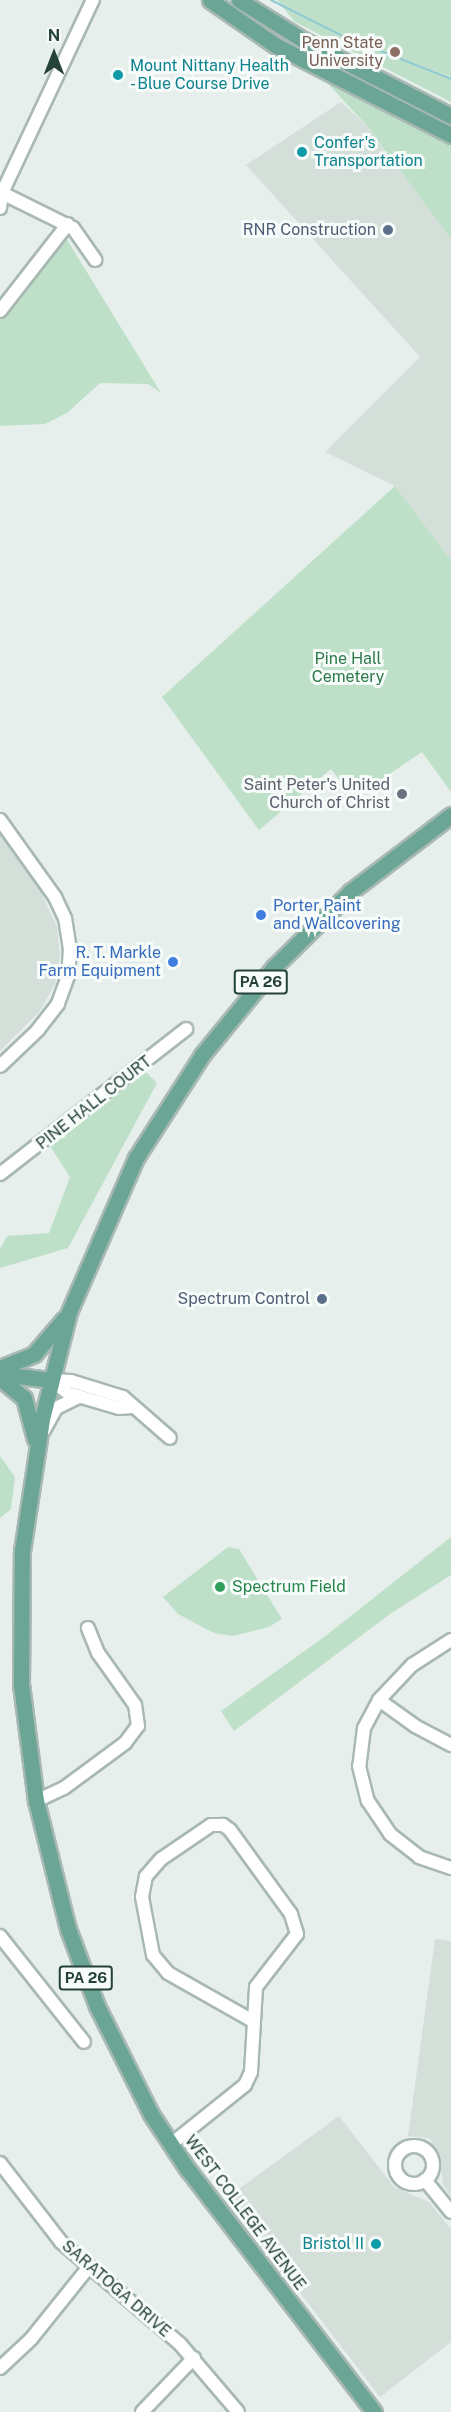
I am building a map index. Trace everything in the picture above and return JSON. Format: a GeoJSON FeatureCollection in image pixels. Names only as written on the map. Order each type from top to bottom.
{"type":"FeatureCollection","features":[{"type":"Feature","properties":{"kind":"main road"},"geometry":{"type":"LineString","coordinates":[[210,0],[275,45],[451,135]]}},
{"type":"Feature","properties":{"kind":"main road"},"geometry":{"type":"LineString","coordinates":[[239,0],[303,40],[451,116]]}},
{"type":"Feature","properties":{"kind":"main road","name":"WEST COLLEGE AVENUE"},"geometry":{"type":"LineString","coordinates":[[374,2412],[216,2211],[171,2145],[113,2042],[80,1964],[36,1801],[20,1658],[22,1551],[37,1448],[50,1380],[69,1312],[136,1158],[221,1029],[315,924],[374,872],[451,814]]}},
{"type":"Feature","properties":{"kind":"main road"},"geometry":{"type":"LineString","coordinates":[[0,1368],[34,1354],[69,1312]]}},
{"type":"Feature","properties":{"kind":"main road"},"geometry":{"type":"LineString","coordinates":[[0,1376],[50,1380]]}},
{"type":"Feature","properties":{"kind":"main road"},"geometry":{"type":"LineString","coordinates":[[0,1376],[24,1398],[37,1448]]}},
{"type":"Feature","properties":{"kind":"street"},"geometry":{"type":"LineString","coordinates":[[0,208],[1,194],[93,0]]}},
{"type":"Feature","properties":{"kind":"street"},"geometry":{"type":"LineString","coordinates":[[1,194],[68,224],[94,260]]}},
{"type":"Feature","properties":{"kind":"street"},"geometry":{"type":"LineString","coordinates":[[0,311],[68,224]]}},
{"type":"Feature","properties":{"kind":"street"},"geometry":{"type":"LineString","coordinates":[[0,820],[55,897],[65,918],[70,949],[68,976],[58,1004],[42,1025],[0,1066]]}},
{"type":"Feature","properties":{"kind":"street","name":"PINE HALL COURT"},"geometry":{"type":"LineString","coordinates":[[0,1174],[186,1029]]}},
{"type":"Feature","properties":{"kind":"street"},"geometry":{"type":"LineString","coordinates":[[50,1380],[68,1393],[119,1408],[132,1407]]}},
{"type":"Feature","properties":{"kind":"street"},"geometry":{"type":"LineString","coordinates":[[50,1380],[71,1381],[114,1394],[170,1438]]}},
{"type":"Feature","properties":{"kind":"street"},"geometry":{"type":"LineString","coordinates":[[37,1448],[56,1408],[67,1400],[83,1397]]}},
{"type":"Feature","properties":{"kind":"street"},"geometry":{"type":"LineString","coordinates":[[36,1801],[64,1788],[117,1750],[133,1736],[138,1726],[135,1705],[98,1653],[88,1628]]}},
{"type":"Feature","properties":{"kind":"street"},"geometry":{"type":"LineString","coordinates":[[451,1640],[412,1665],[379,1700],[364,1728],[359,1755],[361,1779],[368,1802],[400,1842],[419,1857],[451,1868]]}},
{"type":"Feature","properties":{"kind":"street"},"geometry":{"type":"LineString","coordinates":[[379,1700],[415,1726],[451,1746]]}},
{"type":"Feature","properties":{"kind":"street"},"geometry":{"type":"LineString","coordinates":[[171,2145],[245,2085],[251,2072],[253,2021],[259,1982],[294,1943],[297,1929],[291,1914],[230,1830],[223,1825],[211,1825],[161,1859],[146,1876],[142,1897],[153,1955],[168,1973],[253,2021]]}},
{"type":"Feature","properties":{"kind":"street"},"geometry":{"type":"LineString","coordinates":[[0,1936],[84,2042]]}},
{"type":"Feature","properties":{"kind":"street","name":"SARATOGA DRIVE"},"geometry":{"type":"LineString","coordinates":[[1,2169],[47,2227],[88,2268],[194,2358],[238,2412]]}},
{"type":"Feature","properties":{"kind":"street"},"geometry":{"type":"LineString","coordinates":[[424,2180],[451,2212]]}},
{"type":"Feature","properties":{"kind":"street"},"geometry":{"type":"LineString","coordinates":[[0,2368],[31,2338],[88,2268]]}},
{"type":"Feature","properties":{"kind":"street"},"geometry":{"type":"LineString","coordinates":[[142,2412],[194,2358]]}},
{"type":"Feature","properties":{"kind":"shaded area"},"geometry":{"type":"Polygon","coordinates":[[[341,102],[368,127],[451,238],[451,560],[395,486],[325,452],[420,357],[246,165],[341,102]]]}},
{"type":"Feature","properties":{"kind":"shaded area"},"geometry":{"type":"Polygon","coordinates":[[[0,834],[42,894],[57,927],[60,957],[55,984],[40,1011],[0,1051],[0,834]]]}},
{"type":"Feature","properties":{"kind":"shaded area"},"geometry":{"type":"Polygon","coordinates":[[[435,1939],[451,1941],[451,2197],[443,2185],[439,2152],[429,2138],[408,2136],[435,1939]]]}},
{"type":"Feature","properties":{"kind":"shaded area"},"geometry":{"type":"Polygon","coordinates":[[[339,2116],[394,2187],[429,2202],[451,2229],[451,2342],[380,2397],[285,2273],[276,2272],[221,2202],[339,2116]]]}},
{"type":"Feature","properties":{"kind":"green space","name":"Penn State University"},"geometry":{"type":"Polygon","coordinates":[[[277,0],[451,0],[451,102],[295,22],[277,0]]]}},
{"type":"Feature","properties":{"kind":"green space"},"geometry":{"type":"Polygon","coordinates":[[[319,74],[451,142],[451,239],[368,127],[319,74]]]}},
{"type":"Feature","properties":{"kind":"green space"},"geometry":{"type":"Polygon","coordinates":[[[66,238],[161,393],[148,384],[100,383],[67,413],[45,424],[0,426],[0,319],[66,238]]]}},
{"type":"Feature","properties":{"kind":"green space","name":"Pine Hall Cemetery"},"geometry":{"type":"Polygon","coordinates":[[[395,486],[451,560],[451,792],[422,752],[354,798],[331,769],[259,830],[162,697],[395,486]]]}},
{"type":"Feature","properties":{"kind":"green space"},"geometry":{"type":"Polygon","coordinates":[[[145,1071],[157,1083],[68,1248],[0,1268],[0,1249],[7,1236],[49,1233],[70,1177],[48,1143],[145,1071]]]}},
{"type":"Feature","properties":{"kind":"green space"},"geometry":{"type":"Polygon","coordinates":[[[0,1456],[15,1477],[11,1509],[0,1518],[0,1456]]]}},
{"type":"Feature","properties":{"kind":"green space"},"geometry":{"type":"Polygon","coordinates":[[[451,1537],[451,1575],[390,1614],[234,1731],[221,1711],[324,1637],[451,1537]]]}},
{"type":"Feature","properties":{"kind":"green space","name":"Spectrum Field"},"geometry":{"type":"Polygon","coordinates":[[[228,1547],[239,1549],[282,1619],[269,1627],[233,1636],[214,1633],[178,1614],[163,1597],[228,1547]]]}},
{"type":"Feature","properties":{"kind":"waterway"},"geometry":{"type":"LineString","coordinates":[[271,0],[343,36],[451,79]]}},
{"type":"Feature","properties":{"kind":"place","name":"Penn State University"},"geometry":{"type":"Point","coordinates":[395,52]}},
{"type":"Feature","properties":{"kind":"place","name":"Mount Nittany Health - Blue Course Drive"},"geometry":{"type":"Point","coordinates":[118,75]}},
{"type":"Feature","properties":{"kind":"place","name":"Confer's Transportation"},"geometry":{"type":"Point","coordinates":[302,152]}},
{"type":"Feature","properties":{"kind":"place","name":"RNR Construction"},"geometry":{"type":"Point","coordinates":[388,230]}},
{"type":"Feature","properties":{"kind":"place","name":"Saint Peter's United Church of Christ"},"geometry":{"type":"Point","coordinates":[402,794]}},
{"type":"Feature","properties":{"kind":"place","name":"Porter Paint and Wallcovering"},"geometry":{"type":"Point","coordinates":[261,915]}},
{"type":"Feature","properties":{"kind":"place","name":"R. T. Markle Farm Equipment"},"geometry":{"type":"Point","coordinates":[173,962]}},
{"type":"Feature","properties":{"kind":"place","name":"Spectrum Control"},"geometry":{"type":"Point","coordinates":[322,1299]}},
{"type":"Feature","properties":{"kind":"place","name":"Spectrum Field"},"geometry":{"type":"Point","coordinates":[220,1587]}},
{"type":"Feature","properties":{"kind":"place","name":"Bristol II"},"geometry":{"type":"Point","coordinates":[376,2244]}}]}
